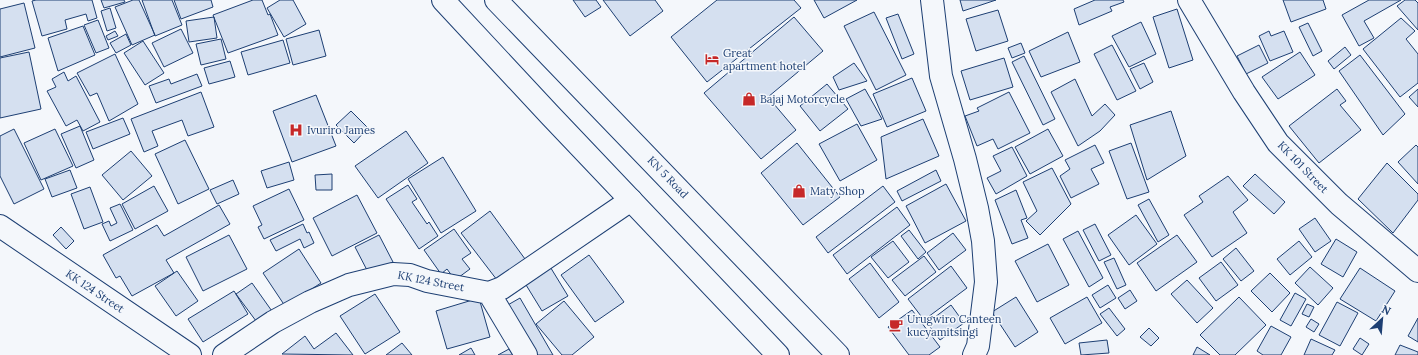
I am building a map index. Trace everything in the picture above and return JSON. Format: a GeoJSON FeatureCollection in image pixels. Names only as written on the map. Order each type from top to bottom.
{"type":"FeatureCollection","features":[{"type":"Feature","properties":{"kind":"main road"},"geometry":{"type":"LineString","coordinates":[[443,0],[778,355]]}},
{"type":"Feature","properties":{"kind":"main road","name":"KN 5 Road"},"geometry":{"type":"LineString","coordinates":[[496,0],[838,355]]}},
{"type":"Feature","properties":{"kind":"main road"},"geometry":{"type":"LineString","coordinates":[[932,0],[941,76],[965,159],[977,208],[982,241],[986,282],[978,346],[974,355]]}},
{"type":"Feature","properties":{"kind":"main road","name":"KK 101 Street"},"geometry":{"type":"LineString","coordinates":[[1189,0],[1244,92],[1278,143],[1339,204],[1418,271]]}},
{"type":"Feature","properties":{"kind":"main road"},"geometry":{"type":"LineString","coordinates":[[526,355],[489,293],[502,288],[631,200]]}},
{"type":"Feature","properties":{"kind":"main road","name":"KK 124 Street"},"geometry":{"type":"LineString","coordinates":[[0,226],[190,355]]}},
{"type":"Feature","properties":{"kind":"main road","name":"KK 124 Street"},"geometry":{"type":"LineString","coordinates":[[224,355],[273,322],[310,302],[348,285],[393,274],[410,275],[427,281],[489,293]]}},
{"type":"Feature","properties":{"kind":"building"},"geometry":{"type":"Polygon","coordinates":[[[92,0],[97,18],[88,21],[86,14],[65,20],[67,29],[42,36],[32,1],[92,0]]]}},
{"type":"Feature","properties":{"kind":"building"},"geometry":{"type":"Polygon","coordinates":[[[101,0],[124,0],[125,2],[104,8],[101,0]]]}},
{"type":"Feature","properties":{"kind":"building"},"geometry":{"type":"Polygon","coordinates":[[[133,0],[139,0],[155,35],[132,45],[115,7],[133,0]]]}},
{"type":"Feature","properties":{"kind":"building"},"geometry":{"type":"Polygon","coordinates":[[[142,0],[172,0],[182,25],[155,36],[142,0]]]}},
{"type":"Feature","properties":{"kind":"building"},"geometry":{"type":"Polygon","coordinates":[[[174,0],[211,0],[213,7],[181,19],[174,0]]]}},
{"type":"Feature","properties":{"kind":"building"},"geometry":{"type":"Polygon","coordinates":[[[253,0],[262,0],[268,15],[270,14],[278,35],[228,53],[213,15],[253,0]]]}},
{"type":"Feature","properties":{"kind":"building"},"geometry":{"type":"Polygon","coordinates":[[[280,0],[293,0],[306,24],[284,37],[267,8],[280,0]]]}},
{"type":"Feature","properties":{"kind":"building"},"geometry":{"type":"Polygon","coordinates":[[[573,0],[596,0],[601,7],[585,17],[573,0]]]}},
{"type":"Feature","properties":{"kind":"building"},"geometry":{"type":"Polygon","coordinates":[[[603,0],[655,0],[663,11],[630,36],[603,0]]]}},
{"type":"Feature","properties":{"kind":"building","name":"Great apartment hotel"},"geometry":{"type":"Polygon","coordinates":[[[717,0],[794,0],[801,8],[707,82],[671,37],[717,0]]]}},
{"type":"Feature","properties":{"kind":"building"},"geometry":{"type":"Polygon","coordinates":[[[814,0],[857,0],[824,18],[814,0]]]}},
{"type":"Feature","properties":{"kind":"building"},"geometry":{"type":"Polygon","coordinates":[[[960,0],[996,0],[963,11],[960,0]]]}},
{"type":"Feature","properties":{"kind":"building"},"geometry":{"type":"Polygon","coordinates":[[[1095,0],[1123,0],[1124,2],[1110,7],[1112,11],[1079,25],[1074,9],[1095,0]]]}},
{"type":"Feature","properties":{"kind":"building"},"geometry":{"type":"Polygon","coordinates":[[[1283,0],[1323,0],[1326,9],[1291,22],[1283,0]]]}},
{"type":"Feature","properties":{"kind":"building"},"geometry":{"type":"Polygon","coordinates":[[[1369,0],[1401,0],[1364,21],[1374,38],[1359,46],[1342,15],[1369,0]]]}},
{"type":"Feature","properties":{"kind":"building"},"geometry":{"type":"Polygon","coordinates":[[[1405,0],[1415,0],[1418,3],[1418,30],[1397,6],[1405,0]]]}},
{"type":"Feature","properties":{"kind":"building"},"geometry":{"type":"Polygon","coordinates":[[[24,3],[35,48],[0,57],[0,9],[24,3]]]}},
{"type":"Feature","properties":{"kind":"building"},"geometry":{"type":"Polygon","coordinates":[[[110,8],[116,28],[107,31],[101,11],[110,8]]]}},
{"type":"Feature","properties":{"kind":"building"},"geometry":{"type":"Polygon","coordinates":[[[1177,9],[1193,60],[1169,68],[1153,17],[1177,9]]]}},
{"type":"Feature","properties":{"kind":"building"},"geometry":{"type":"Polygon","coordinates":[[[998,10],[1008,41],[976,51],[966,19],[998,10]]]}},
{"type":"Feature","properties":{"kind":"building"},"geometry":{"type":"Polygon","coordinates":[[[874,12],[906,75],[876,90],[844,26],[874,12]]]}},
{"type":"Feature","properties":{"kind":"building"},"geometry":{"type":"Polygon","coordinates":[[[898,14],[914,54],[902,59],[886,18],[898,14]]]}},
{"type":"Feature","properties":{"kind":"building"},"geometry":{"type":"Polygon","coordinates":[[[214,17],[217,38],[189,42],[186,21],[214,17]]]}},
{"type":"Feature","properties":{"kind":"building"},"geometry":{"type":"Polygon","coordinates":[[[794,17],[823,51],[768,97],[796,130],[761,159],[704,93],[794,17]]]}},
{"type":"Feature","properties":{"kind":"building"},"geometry":{"type":"Polygon","coordinates":[[[1401,18],[1415,31],[1406,39],[1418,54],[1418,83],[1400,97],[1363,49],[1401,18]]]}},
{"type":"Feature","properties":{"kind":"building"},"geometry":{"type":"Polygon","coordinates":[[[98,20],[109,48],[96,53],[84,25],[98,20]]]}},
{"type":"Feature","properties":{"kind":"building"},"geometry":{"type":"Polygon","coordinates":[[[1141,22],[1156,54],[1129,67],[1112,36],[1141,22]]]}},
{"type":"Feature","properties":{"kind":"building"},"geometry":{"type":"Polygon","coordinates":[[[1308,23],[1322,51],[1313,56],[1299,27],[1308,23]]]}},
{"type":"Feature","properties":{"kind":"building"},"geometry":{"type":"Polygon","coordinates":[[[83,26],[95,55],[58,71],[48,38],[83,26]]]}},
{"type":"Feature","properties":{"kind":"building"},"geometry":{"type":"Polygon","coordinates":[[[181,29],[193,53],[164,67],[152,43],[181,29]]]}},
{"type":"Feature","properties":{"kind":"building"},"geometry":{"type":"Polygon","coordinates":[[[319,30],[326,56],[293,65],[286,39],[319,30]]]}},
{"type":"Feature","properties":{"kind":"building"},"geometry":{"type":"Polygon","coordinates":[[[115,31],[118,36],[108,40],[106,36],[115,31]]]}},
{"type":"Feature","properties":{"kind":"building"},"geometry":{"type":"Polygon","coordinates":[[[1269,31],[1271,36],[1284,31],[1293,52],[1270,61],[1259,36],[1269,31]]]}},
{"type":"Feature","properties":{"kind":"building"},"geometry":{"type":"Polygon","coordinates":[[[1068,32],[1080,62],[1041,77],[1029,51],[1068,32]]]}},
{"type":"Feature","properties":{"kind":"building"},"geometry":{"type":"Polygon","coordinates":[[[126,34],[131,45],[116,53],[110,43],[126,34]]]}},
{"type":"Feature","properties":{"kind":"building"},"geometry":{"type":"Polygon","coordinates":[[[221,39],[226,59],[201,65],[196,44],[221,39]]]}},
{"type":"Feature","properties":{"kind":"building"},"geometry":{"type":"Polygon","coordinates":[[[283,40],[290,63],[248,75],[241,52],[283,40]]]}},
{"type":"Feature","properties":{"kind":"building"},"geometry":{"type":"Polygon","coordinates":[[[143,41],[164,73],[145,85],[124,53],[143,41]]]}},
{"type":"Feature","properties":{"kind":"building"},"geometry":{"type":"Polygon","coordinates":[[[1021,43],[1025,53],[1012,58],[1008,48],[1021,43]]]}},
{"type":"Feature","properties":{"kind":"building"},"geometry":{"type":"Polygon","coordinates":[[[1112,45],[1136,91],[1117,100],[1094,54],[1112,45]]]}},
{"type":"Feature","properties":{"kind":"building"},"geometry":{"type":"Polygon","coordinates":[[[1259,45],[1268,63],[1246,74],[1237,56],[1259,45]]]}},
{"type":"Feature","properties":{"kind":"building"},"geometry":{"type":"Polygon","coordinates":[[[1345,47],[1351,55],[1334,69],[1328,61],[1345,47]]]}},
{"type":"Feature","properties":{"kind":"building"},"geometry":{"type":"Polygon","coordinates":[[[29,52],[41,109],[0,118],[0,58],[29,52]]]}},
{"type":"Feature","properties":{"kind":"building"},"geometry":{"type":"Polygon","coordinates":[[[1300,52],[1315,75],[1278,99],[1262,77],[1300,52]]]}},
{"type":"Feature","properties":{"kind":"building"},"geometry":{"type":"Polygon","coordinates":[[[115,54],[138,104],[109,121],[97,93],[90,96],[77,73],[115,54]]]}},
{"type":"Feature","properties":{"kind":"building"},"geometry":{"type":"Polygon","coordinates":[[[1360,55],[1405,114],[1383,135],[1339,71],[1360,55]]]}},
{"type":"Feature","properties":{"kind":"building"},"geometry":{"type":"Polygon","coordinates":[[[1024,56],[1055,119],[1043,125],[1012,62],[1024,56]]]}},
{"type":"Feature","properties":{"kind":"building"},"geometry":{"type":"Polygon","coordinates":[[[1004,58],[1013,87],[970,100],[961,71],[1004,58]]]}},
{"type":"Feature","properties":{"kind":"building"},"geometry":{"type":"Polygon","coordinates":[[[230,61],[235,77],[209,84],[204,68],[230,61]]]}},
{"type":"Feature","properties":{"kind":"building"},"geometry":{"type":"Polygon","coordinates":[[[854,63],[867,81],[839,90],[833,77],[854,63]]]}},
{"type":"Feature","properties":{"kind":"building"},"geometry":{"type":"Polygon","coordinates":[[[1144,63],[1153,82],[1140,89],[1130,69],[1144,63]]]}},
{"type":"Feature","properties":{"kind":"building"},"geometry":{"type":"Polygon","coordinates":[[[64,72],[68,81],[76,76],[100,122],[83,131],[77,120],[66,126],[47,91],[56,87],[52,79],[64,72]]]}},
{"type":"Feature","properties":{"kind":"building"},"geometry":{"type":"Polygon","coordinates":[[[197,74],[202,86],[156,103],[149,86],[169,79],[171,84],[197,74]]]}},
{"type":"Feature","properties":{"kind":"building"},"geometry":{"type":"Polygon","coordinates":[[[912,78],[926,111],[887,127],[873,94],[912,78]]]}},
{"type":"Feature","properties":{"kind":"building"},"geometry":{"type":"Polygon","coordinates":[[[1075,79],[1092,116],[1105,104],[1115,115],[1100,131],[1078,146],[1051,92],[1075,79]]]}},
{"type":"Feature","properties":{"kind":"building"},"geometry":{"type":"Polygon","coordinates":[[[827,84],[848,109],[820,131],[800,106],[827,84]]]}},
{"type":"Feature","properties":{"kind":"building"},"geometry":{"type":"Polygon","coordinates":[[[865,89],[882,119],[861,126],[846,99],[865,89]]]}},
{"type":"Feature","properties":{"kind":"building"},"geometry":{"type":"Polygon","coordinates":[[[1337,89],[1346,101],[1340,105],[1361,130],[1319,163],[1289,126],[1337,89]]]}},
{"type":"Feature","properties":{"kind":"building"},"geometry":{"type":"Polygon","coordinates":[[[1418,89],[1418,107],[1409,97],[1418,89]]]}},
{"type":"Feature","properties":{"kind":"building"},"geometry":{"type":"Polygon","coordinates":[[[201,92],[214,127],[188,136],[182,120],[152,131],[158,146],[144,152],[131,119],[201,92]]]}},
{"type":"Feature","properties":{"kind":"building"},"geometry":{"type":"Polygon","coordinates":[[[1009,92],[1030,133],[998,149],[993,139],[977,146],[965,116],[979,111],[977,108],[1009,92]]]}},
{"type":"Feature","properties":{"kind":"building"},"geometry":{"type":"Polygon","coordinates":[[[316,95],[336,146],[292,162],[273,111],[316,95]]]}},
{"type":"Feature","properties":{"kind":"building"},"geometry":{"type":"Polygon","coordinates":[[[351,111],[368,128],[354,143],[336,125],[351,111]]]}},
{"type":"Feature","properties":{"kind":"building"},"geometry":{"type":"Polygon","coordinates":[[[1171,111],[1186,156],[1147,180],[1130,125],[1171,111]]]}},
{"type":"Feature","properties":{"kind":"building"},"geometry":{"type":"Polygon","coordinates":[[[123,118],[130,134],[93,149],[86,132],[123,118]]]}},
{"type":"Feature","properties":{"kind":"building"},"geometry":{"type":"Polygon","coordinates":[[[923,119],[939,156],[886,179],[881,137],[923,119]]]}},
{"type":"Feature","properties":{"kind":"building"},"geometry":{"type":"Polygon","coordinates":[[[857,124],[877,160],[840,181],[819,144],[857,124]]]}},
{"type":"Feature","properties":{"kind":"building"},"geometry":{"type":"Polygon","coordinates":[[[80,126],[94,160],[76,168],[61,134],[80,126]]]}},
{"type":"Feature","properties":{"kind":"building"},"geometry":{"type":"Polygon","coordinates":[[[14,129],[44,189],[14,204],[0,176],[0,136],[14,129]]]}},
{"type":"Feature","properties":{"kind":"building"},"geometry":{"type":"Polygon","coordinates":[[[55,129],[73,166],[41,180],[24,143],[55,129]]]}},
{"type":"Feature","properties":{"kind":"building"},"geometry":{"type":"Polygon","coordinates":[[[1048,129],[1063,156],[1030,174],[1015,147],[1048,129]]]}},
{"type":"Feature","properties":{"kind":"building"},"geometry":{"type":"Polygon","coordinates":[[[406,131],[428,163],[378,198],[355,166],[406,131]]]}},
{"type":"Feature","properties":{"kind":"building"},"geometry":{"type":"Polygon","coordinates":[[[185,140],[209,189],[178,204],[155,154],[185,140]]]}},
{"type":"Feature","properties":{"kind":"building"},"geometry":{"type":"Polygon","coordinates":[[[797,143],[840,197],[803,225],[761,173],[797,143]]]}},
{"type":"Feature","properties":{"kind":"building"},"geometry":{"type":"Polygon","coordinates":[[[1131,143],[1149,192],[1127,199],[1109,151],[1131,143]]]}},
{"type":"Feature","properties":{"kind":"building"},"geometry":{"type":"Polygon","coordinates":[[[1095,145],[1104,163],[1091,169],[1099,184],[1071,198],[1060,176],[1070,169],[1065,160],[1095,145]]]}},
{"type":"Feature","properties":{"kind":"building"},"geometry":{"type":"Polygon","coordinates":[[[1416,145],[1418,147],[1418,184],[1398,162],[1416,145]]]}},
{"type":"Feature","properties":{"kind":"building"},"geometry":{"type":"Polygon","coordinates":[[[1012,147],[1027,176],[996,194],[987,178],[1001,171],[993,156],[1012,147]]]}},
{"type":"Feature","properties":{"kind":"building"},"geometry":{"type":"Polygon","coordinates":[[[131,151],[152,176],[123,200],[102,175],[131,151]]]}},
{"type":"Feature","properties":{"kind":"building"},"geometry":{"type":"Polygon","coordinates":[[[443,157],[476,211],[441,233],[408,179],[443,157]]]}},
{"type":"Feature","properties":{"kind":"building"},"geometry":{"type":"Polygon","coordinates":[[[289,162],[294,180],[267,188],[261,171],[289,162]]]}},
{"type":"Feature","properties":{"kind":"building"},"geometry":{"type":"Polygon","coordinates":[[[1387,163],[1418,194],[1418,200],[1393,233],[1358,199],[1387,163]]]}},
{"type":"Feature","properties":{"kind":"building"},"geometry":{"type":"Polygon","coordinates":[[[1052,168],[1071,204],[1040,235],[1026,221],[1037,211],[1023,182],[1052,168]]]}},
{"type":"Feature","properties":{"kind":"building"},"geometry":{"type":"Polygon","coordinates":[[[70,170],[77,188],[52,197],[45,179],[70,170]]]}},
{"type":"Feature","properties":{"kind":"building"},"geometry":{"type":"Polygon","coordinates":[[[936,170],[941,181],[902,201],[897,191],[936,170]]]}},
{"type":"Feature","properties":{"kind":"building"},"geometry":{"type":"Polygon","coordinates":[[[332,174],[332,190],[316,190],[315,175],[332,174]]]}},
{"type":"Feature","properties":{"kind":"building"},"geometry":{"type":"Polygon","coordinates":[[[1255,174],[1285,202],[1274,214],[1243,186],[1255,174]]]}},
{"type":"Feature","properties":{"kind":"building"},"geometry":{"type":"Polygon","coordinates":[[[1228,176],[1248,200],[1233,212],[1247,233],[1212,257],[1184,215],[1203,202],[1199,196],[1228,176]]]}},
{"type":"Feature","properties":{"kind":"building"},"geometry":{"type":"Polygon","coordinates":[[[233,180],[239,194],[217,204],[210,190],[233,180]]]}},
{"type":"Feature","properties":{"kind":"building"},"geometry":{"type":"Polygon","coordinates":[[[946,184],[966,221],[925,243],[906,206],[946,184]]]}},
{"type":"Feature","properties":{"kind":"building"},"geometry":{"type":"Polygon","coordinates":[[[408,185],[417,199],[412,202],[427,224],[429,222],[438,236],[419,249],[386,199],[408,185]]]}},
{"type":"Feature","properties":{"kind":"building"},"geometry":{"type":"Polygon","coordinates":[[[154,186],[168,211],[135,229],[122,204],[154,186]]]}},
{"type":"Feature","properties":{"kind":"building"},"geometry":{"type":"Polygon","coordinates":[[[883,186],[895,202],[828,253],[816,237],[883,186]]]}},
{"type":"Feature","properties":{"kind":"building"},"geometry":{"type":"Polygon","coordinates":[[[90,187],[103,222],[84,229],[71,194],[90,187]]]}},
{"type":"Feature","properties":{"kind":"building"},"geometry":{"type":"Polygon","coordinates":[[[289,189],[304,220],[264,239],[258,227],[262,225],[253,206],[289,189]]]}},
{"type":"Feature","properties":{"kind":"building"},"geometry":{"type":"Polygon","coordinates":[[[1016,190],[1027,218],[1021,220],[1028,238],[1012,244],[995,200],[1016,190]]]}},
{"type":"Feature","properties":{"kind":"building"},"geometry":{"type":"Polygon","coordinates":[[[357,195],[377,233],[332,256],[313,218],[357,195]]]}},
{"type":"Feature","properties":{"kind":"building"},"geometry":{"type":"Polygon","coordinates":[[[1149,199],[1169,235],[1158,242],[1138,205],[1149,199]]]}},
{"type":"Feature","properties":{"kind":"building"},"geometry":{"type":"Polygon","coordinates":[[[120,204],[133,230],[110,241],[102,224],[109,221],[111,226],[117,223],[110,208],[120,204]]]}},
{"type":"Feature","properties":{"kind":"building"},"geometry":{"type":"Polygon","coordinates":[[[219,205],[230,224],[166,260],[174,273],[132,296],[120,276],[116,278],[103,255],[157,225],[164,236],[219,205]]]}},
{"type":"Feature","properties":{"kind":"building"},"geometry":{"type":"Polygon","coordinates":[[[897,207],[910,225],[847,274],[833,255],[897,207]]]}},
{"type":"Feature","properties":{"kind":"building"},"geometry":{"type":"Polygon","coordinates":[[[490,211],[525,259],[497,280],[461,233],[490,211]]]}},
{"type":"Feature","properties":{"kind":"building"},"geometry":{"type":"Polygon","coordinates":[[[1136,215],[1157,244],[1129,265],[1108,235],[1136,215]]]}},
{"type":"Feature","properties":{"kind":"building"},"geometry":{"type":"Polygon","coordinates":[[[1315,218],[1331,241],[1315,252],[1299,229],[1315,218]]]}},
{"type":"Feature","properties":{"kind":"building"},"geometry":{"type":"Polygon","coordinates":[[[303,224],[314,243],[304,248],[300,239],[276,251],[270,240],[303,224]]]}},
{"type":"Feature","properties":{"kind":"building"},"geometry":{"type":"Polygon","coordinates":[[[1095,224],[1111,255],[1099,261],[1083,230],[1095,224]]]}},
{"type":"Feature","properties":{"kind":"building"},"geometry":{"type":"Polygon","coordinates":[[[61,227],[74,241],[66,249],[53,235],[61,227]]]}},
{"type":"Feature","properties":{"kind":"building"},"geometry":{"type":"Polygon","coordinates":[[[454,229],[471,253],[462,259],[470,269],[455,280],[447,269],[441,274],[424,250],[454,229]]]}},
{"type":"Feature","properties":{"kind":"building"},"geometry":{"type":"Polygon","coordinates":[[[909,230],[926,252],[918,259],[901,236],[909,230]]]}},
{"type":"Feature","properties":{"kind":"building"},"geometry":{"type":"Polygon","coordinates":[[[1078,231],[1103,278],[1089,287],[1063,239],[1078,231]]]}},
{"type":"Feature","properties":{"kind":"building"},"geometry":{"type":"Polygon","coordinates":[[[953,233],[966,250],[939,270],[927,253],[953,233]]]}},
{"type":"Feature","properties":{"kind":"building"},"geometry":{"type":"Polygon","coordinates":[[[229,235],[247,269],[203,291],[186,257],[229,235]]]}},
{"type":"Feature","properties":{"kind":"building"},"geometry":{"type":"Polygon","coordinates":[[[379,235],[393,262],[369,274],[355,247],[379,235]]]}},
{"type":"Feature","properties":{"kind":"building"},"geometry":{"type":"Polygon","coordinates":[[[1177,235],[1197,262],[1156,291],[1137,263],[1177,235]]]}},
{"type":"Feature","properties":{"kind":"building"},"geometry":{"type":"Polygon","coordinates":[[[1336,239],[1357,252],[1343,277],[1321,264],[1336,239]]]}},
{"type":"Feature","properties":{"kind":"building"},"geometry":{"type":"Polygon","coordinates":[[[893,241],[909,262],[888,278],[871,257],[893,241]]]}},
{"type":"Feature","properties":{"kind":"building"},"geometry":{"type":"Polygon","coordinates":[[[1299,241],[1312,257],[1290,275],[1277,259],[1299,241]]]}},
{"type":"Feature","properties":{"kind":"building"},"geometry":{"type":"Polygon","coordinates":[[[1048,244],[1069,285],[1037,302],[1015,261],[1048,244]]]}},
{"type":"Feature","properties":{"kind":"building"},"geometry":{"type":"Polygon","coordinates":[[[1236,248],[1254,271],[1241,281],[1223,259],[1236,248]]]}},
{"type":"Feature","properties":{"kind":"building"},"geometry":{"type":"Polygon","coordinates":[[[299,249],[321,283],[285,306],[263,273],[299,249]]]}},
{"type":"Feature","properties":{"kind":"building"},"geometry":{"type":"Polygon","coordinates":[[[589,255],[624,302],[595,322],[561,275],[589,255]]]}},
{"type":"Feature","properties":{"kind":"building"},"geometry":{"type":"Polygon","coordinates":[[[924,256],[936,272],[905,296],[892,280],[924,256]]]}},
{"type":"Feature","properties":{"kind":"building"},"geometry":{"type":"Polygon","coordinates":[[[1114,258],[1126,285],[1117,289],[1104,262],[1114,258]]]}},
{"type":"Feature","properties":{"kind":"building"},"geometry":{"type":"Polygon","coordinates":[[[1221,262],[1238,285],[1216,301],[1199,278],[1221,262]]]}},
{"type":"Feature","properties":{"kind":"building"},"geometry":{"type":"Polygon","coordinates":[[[870,263],[899,302],[879,318],[849,279],[870,263]]]}},
{"type":"Feature","properties":{"kind":"building"},"geometry":{"type":"Polygon","coordinates":[[[549,265],[568,296],[542,311],[523,280],[549,265]]]}},
{"type":"Feature","properties":{"kind":"building"},"geometry":{"type":"Polygon","coordinates":[[[951,266],[967,288],[924,320],[908,299],[951,266]]]}},
{"type":"Feature","properties":{"kind":"building"},"geometry":{"type":"Polygon","coordinates":[[[1310,267],[1333,288],[1318,305],[1295,283],[1310,267]]]}},
{"type":"Feature","properties":{"kind":"building"},"geometry":{"type":"Polygon","coordinates":[[[1360,268],[1395,291],[1376,321],[1340,299],[1360,268]]]}},
{"type":"Feature","properties":{"kind":"building"},"geometry":{"type":"Polygon","coordinates":[[[177,271],[198,301],[176,316],[155,286],[177,271]]]}},
{"type":"Feature","properties":{"kind":"building"},"geometry":{"type":"Polygon","coordinates":[[[1270,273],[1290,293],[1272,312],[1251,291],[1270,273]]]}},
{"type":"Feature","properties":{"kind":"building"},"geometry":{"type":"Polygon","coordinates":[[[1187,280],[1213,308],[1197,323],[1171,294],[1187,280]]]}},
{"type":"Feature","properties":{"kind":"building"},"geometry":{"type":"Polygon","coordinates":[[[252,283],[274,314],[259,325],[236,294],[252,283]]]}},
{"type":"Feature","properties":{"kind":"building"},"geometry":{"type":"Polygon","coordinates":[[[1108,285],[1116,298],[1100,308],[1092,295],[1108,285]]]}},
{"type":"Feature","properties":{"kind":"building"},"geometry":{"type":"Polygon","coordinates":[[[1130,290],[1137,301],[1125,309],[1118,298],[1130,290]]]}},
{"type":"Feature","properties":{"kind":"building"},"geometry":{"type":"Polygon","coordinates":[[[234,291],[248,314],[203,342],[188,319],[234,291]]]}},
{"type":"Feature","properties":{"kind":"building"},"geometry":{"type":"Polygon","coordinates":[[[1295,293],[1306,299],[1291,326],[1280,320],[1295,293]]]}},
{"type":"Feature","properties":{"kind":"building"},"geometry":{"type":"Polygon","coordinates":[[[375,294],[400,332],[365,354],[340,316],[375,294]]]}},
{"type":"Feature","properties":{"kind":"building"},"geometry":{"type":"Polygon","coordinates":[[[1016,297],[1038,332],[1015,347],[992,312],[1016,297]]]}},
{"type":"Feature","properties":{"kind":"building"},"geometry":{"type":"Polygon","coordinates":[[[1087,297],[1102,323],[1065,344],[1050,318],[1087,297]]]}},
{"type":"Feature","properties":{"kind":"building"},"geometry":{"type":"Polygon","coordinates":[[[1239,297],[1266,325],[1235,355],[1220,355],[1200,335],[1239,297]]]}},
{"type":"Feature","properties":{"kind":"building"},"geometry":{"type":"Polygon","coordinates":[[[479,298],[490,337],[447,349],[436,311],[479,298]]]}},
{"type":"Feature","properties":{"kind":"building"},"geometry":{"type":"Polygon","coordinates":[[[520,298],[553,355],[534,355],[506,306],[520,298]]]}},
{"type":"Feature","properties":{"kind":"building"},"geometry":{"type":"Polygon","coordinates":[[[564,301],[594,337],[572,355],[562,355],[536,324],[564,301]]]}},
{"type":"Feature","properties":{"kind":"building"},"geometry":{"type":"Polygon","coordinates":[[[1337,302],[1358,313],[1340,346],[1319,335],[1337,302]]]}},
{"type":"Feature","properties":{"kind":"building"},"geometry":{"type":"Polygon","coordinates":[[[1307,304],[1314,307],[1309,317],[1302,314],[1307,304]]]}},
{"type":"Feature","properties":{"kind":"building"},"geometry":{"type":"Polygon","coordinates":[[[951,305],[964,323],[940,340],[927,323],[951,305]]]}},
{"type":"Feature","properties":{"kind":"building"},"geometry":{"type":"Polygon","coordinates":[[[1109,308],[1125,329],[1117,336],[1100,314],[1109,308]]]}},
{"type":"Feature","properties":{"kind":"building"},"geometry":{"type":"Polygon","coordinates":[[[912,310],[940,347],[929,355],[909,355],[888,327],[912,310]]]}},
{"type":"Feature","properties":{"kind":"building"},"geometry":{"type":"Polygon","coordinates":[[[1418,318],[1418,342],[1408,336],[1418,318]]]}},
{"type":"Feature","properties":{"kind":"building"},"geometry":{"type":"Polygon","coordinates":[[[1311,319],[1319,324],[1314,332],[1306,327],[1311,319]]]}},
{"type":"Feature","properties":{"kind":"building"},"geometry":{"type":"Polygon","coordinates":[[[1271,326],[1291,337],[1281,355],[1263,355],[1257,351],[1271,326]]]}},
{"type":"Feature","properties":{"kind":"building"},"geometry":{"type":"Polygon","coordinates":[[[1149,328],[1159,338],[1151,346],[1140,337],[1149,328]]]}},
{"type":"Feature","properties":{"kind":"building"},"geometry":{"type":"Polygon","coordinates":[[[336,333],[353,355],[282,354],[305,336],[314,349],[336,333]]]}},
{"type":"Feature","properties":{"kind":"building"},"geometry":{"type":"Polygon","coordinates":[[[1360,338],[1369,344],[1362,355],[1353,349],[1360,338]]]}},
{"type":"Feature","properties":{"kind":"building"},"geometry":{"type":"Polygon","coordinates":[[[1311,339],[1335,350],[1332,355],[1304,355],[1311,339]]]}},
{"type":"Feature","properties":{"kind":"building"},"geometry":{"type":"Polygon","coordinates":[[[1107,340],[1109,353],[1081,355],[1079,343],[1107,340]]]}},
{"type":"Feature","properties":{"kind":"building"},"geometry":{"type":"Polygon","coordinates":[[[402,343],[412,355],[386,355],[402,343]]]}},
{"type":"Feature","properties":{"kind":"building"},"geometry":{"type":"Polygon","coordinates":[[[1400,345],[1418,352],[1418,355],[1395,355],[1400,345]]]}},
{"type":"Feature","properties":{"kind":"building"},"geometry":{"type":"Polygon","coordinates":[[[1197,347],[1210,355],[1193,355],[1197,347]]]}},
{"type":"Feature","properties":{"kind":"building"},"geometry":{"type":"Polygon","coordinates":[[[471,348],[475,355],[459,355],[471,348]]]}},
{"type":"Feature","properties":{"kind":"building"},"geometry":{"type":"Polygon","coordinates":[[[509,349],[513,355],[498,355],[509,349]]]}},
{"type":"Feature","properties":{"kind":"place","name":"Great apartment hotel"},"geometry":{"type":"Point","coordinates":[712,59]}},
{"type":"Feature","properties":{"kind":"place","name":"Bajaj Motorcycle"},"geometry":{"type":"Point","coordinates":[749,99]}},
{"type":"Feature","properties":{"kind":"place","name":"Ivuriro James"},"geometry":{"type":"Point","coordinates":[296,130]}},
{"type":"Feature","properties":{"kind":"place","name":"Maty Shop"},"geometry":{"type":"Point","coordinates":[799,191]}},
{"type":"Feature","properties":{"kind":"place","name":"Urugwiro Canteen kucyamitsingi"},"geometry":{"type":"Point","coordinates":[896,325]}}]}
